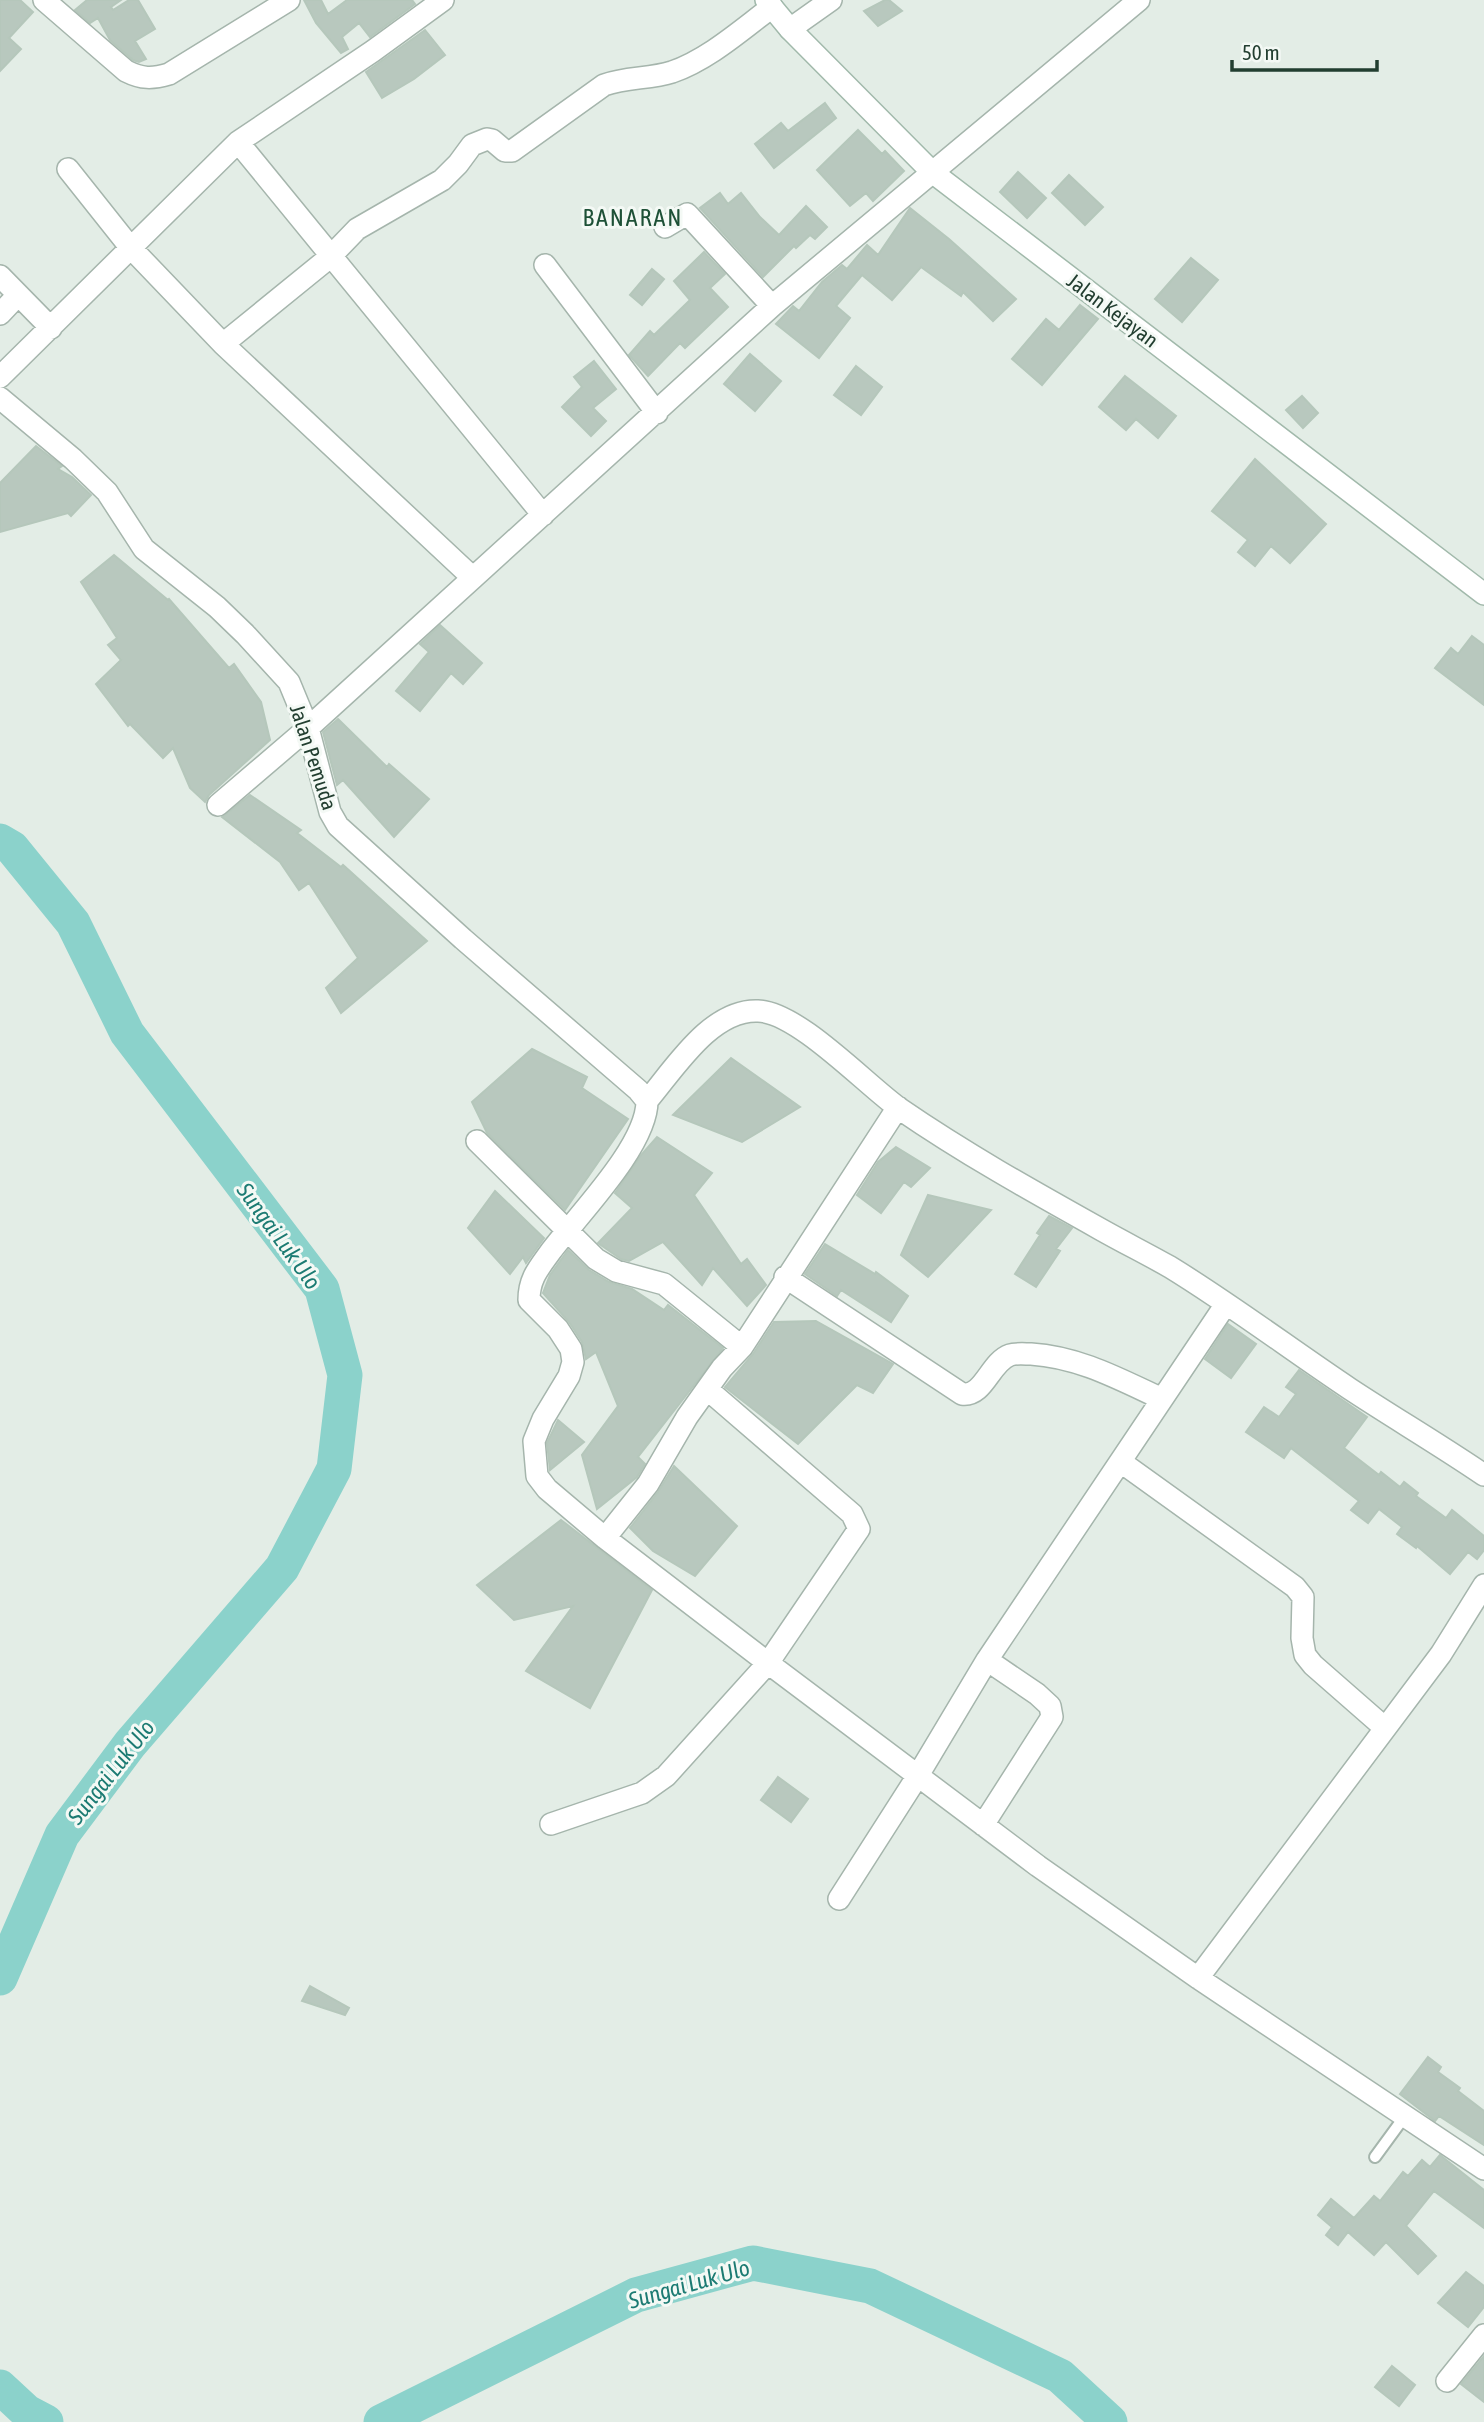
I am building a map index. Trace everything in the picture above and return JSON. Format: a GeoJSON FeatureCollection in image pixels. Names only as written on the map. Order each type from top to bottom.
{"type":"FeatureCollection","features":[{"type":"Feature","properties":{"kind":"street"},"geometry":{"type":"LineString","coordinates":[[44,0],[126,71],[135,76],[152,79],[169,74],[289,0]]}},
{"type":"Feature","properties":{"kind":"street"},"geometry":{"type":"LineString","coordinates":[[0,377],[238,142],[443,0]]}},
{"type":"Feature","properties":{"kind":"street"},"geometry":{"type":"LineString","coordinates":[[790,29],[831,0]]}},
{"type":"Feature","properties":{"kind":"street"},"geometry":{"type":"LineString","coordinates":[[218,805],[308,728],[772,306],[1139,0]]}},
{"type":"Feature","properties":{"kind":"street"},"geometry":{"type":"LineString","coordinates":[[223,344],[330,257],[357,229],[442,180],[472,145],[487,139],[505,151],[512,151],[604,85],[615,81],[654,77],[692,63],[769,4]]}},
{"type":"Feature","properties":{"kind":"street","name":"Jalan Kejayan"},"geometry":{"type":"LineString","coordinates":[[769,4],[790,29],[932,172],[1484,594]]}},
{"type":"Feature","properties":{"kind":"street"},"geometry":{"type":"LineString","coordinates":[[238,142],[543,515]]}},
{"type":"Feature","properties":{"kind":"street"},"geometry":{"type":"LineString","coordinates":[[68,169],[130,247],[223,344],[473,578]]}},
{"type":"Feature","properties":{"kind":"street"},"geometry":{"type":"LineString","coordinates":[[665,227],[687,214],[772,306]]}},
{"type":"Feature","properties":{"kind":"street"},"geometry":{"type":"LineString","coordinates":[[545,265],[657,413]]}},
{"type":"Feature","properties":{"kind":"street"},"geometry":{"type":"LineString","coordinates":[[0,275],[18,295],[57,322]]}},
{"type":"Feature","properties":{"kind":"street"},"geometry":{"type":"LineString","coordinates":[[0,314],[18,295]]}},
{"type":"Feature","properties":{"kind":"street","name":"Jalan Pemuda"},"geometry":{"type":"LineString","coordinates":[[0,398],[73,459],[107,492],[144,549],[217,607],[289,682],[308,728],[330,812],[338,825],[463,939],[638,1090],[647,1101]]}},
{"type":"Feature","properties":{"kind":"street"},"geometry":{"type":"LineString","coordinates":[[1484,1475],[1350,1389],[1170,1267],[1015,1182],[898,1107],[799,1027],[760,1011],[738,1012],[718,1022],[647,1101],[647,1112],[634,1141],[598,1194],[566,1229],[529,1284],[529,1300],[558,1329],[571,1349],[573,1362],[569,1376],[543,1419],[534,1441],[537,1476],[547,1489],[604,1538],[983,1825],[1198,1978],[1484,2169]]}},
{"type":"Feature","properties":{"kind":"street"},"geometry":{"type":"LineString","coordinates":[[604,1538],[648,1484],[687,1416],[742,1347],[898,1107]]}},
{"type":"Feature","properties":{"kind":"street"},"geometry":{"type":"LineString","coordinates":[[477,1141],[584,1248],[606,1266],[664,1284],[742,1347]]}},
{"type":"Feature","properties":{"kind":"street"},"geometry":{"type":"LineString","coordinates":[[785,1277],[962,1394],[969,1395],[976,1390],[996,1365],[1009,1355],[1023,1354],[1053,1355],[1091,1365],[1162,1399]]}},
{"type":"Feature","properties":{"kind":"street"},"geometry":{"type":"LineString","coordinates":[[839,1899],[918,1777],[987,1660],[1226,1304]]}},
{"type":"Feature","properties":{"kind":"street"},"geometry":{"type":"LineString","coordinates":[[551,1824],[642,1793],[666,1776],[768,1663],[859,1529],[852,1514],[707,1389]]}},
{"type":"Feature","properties":{"kind":"street"},"geometry":{"type":"LineString","coordinates":[[1121,1462],[1295,1587],[1303,1597],[1302,1638],[1305,1655],[1385,1728]]}},
{"type":"Feature","properties":{"kind":"street"},"geometry":{"type":"LineString","coordinates":[[1198,1978],[1441,1654],[1484,1585]]}},
{"type":"Feature","properties":{"kind":"street"},"geometry":{"type":"LineString","coordinates":[[983,1825],[1052,1717],[1050,1706],[1037,1694],[987,1660]]}},
{"type":"Feature","properties":{"kind":"street"},"geometry":{"type":"LineString","coordinates":[[1447,2381],[1484,2335]]}},
{"type":"Feature","properties":{"kind":"lane"},"geometry":{"type":"LineString","coordinates":[[1375,2157],[1405,2116]]}},
{"type":"Feature","properties":{"kind":"building"},"geometry":{"type":"Polygon","coordinates":[[[0,0],[20,0],[33,12],[9,38],[21,49],[0,71],[0,0]]]}},
{"type":"Feature","properties":{"kind":"building"},"geometry":{"type":"Polygon","coordinates":[[[87,0],[121,0],[111,7],[113,10],[129,0],[138,0],[155,29],[135,41],[146,59],[139,62],[133,60],[110,40],[98,18],[90,23],[75,10],[87,0]]]}},
{"type":"Feature","properties":{"kind":"building"},"geometry":{"type":"Polygon","coordinates":[[[304,0],[321,0],[328,14],[347,0],[412,0],[415,4],[370,37],[359,23],[342,37],[348,49],[341,53],[316,23],[304,0]]]}},
{"type":"Feature","properties":{"kind":"building"},"geometry":{"type":"Polygon","coordinates":[[[889,0],[902,11],[878,26],[864,11],[889,0]]]}},
{"type":"Feature","properties":{"kind":"building"},"geometry":{"type":"Polygon","coordinates":[[[425,30],[445,55],[414,79],[382,98],[366,72],[425,30]]]}},
{"type":"Feature","properties":{"kind":"building"},"geometry":{"type":"Polygon","coordinates":[[[825,103],[836,118],[774,168],[755,144],[781,123],[788,131],[825,103]]]}},
{"type":"Feature","properties":{"kind":"building"},"geometry":{"type":"Polygon","coordinates":[[[858,130],[882,154],[885,151],[904,171],[873,201],[866,193],[850,206],[817,170],[858,130]]]}},
{"type":"Feature","properties":{"kind":"building"},"geometry":{"type":"Polygon","coordinates":[[[1018,172],[1046,198],[1027,218],[1000,192],[1018,172]]]}},
{"type":"Feature","properties":{"kind":"building"},"geometry":{"type":"Polygon","coordinates":[[[1069,175],[1103,207],[1085,225],[1052,193],[1069,175]]]}},
{"type":"Feature","properties":{"kind":"building"},"geometry":{"type":"Polygon","coordinates":[[[720,193],[728,204],[741,193],[779,235],[806,206],[827,227],[815,239],[810,235],[796,248],[794,246],[763,277],[700,208],[720,193]]]}},
{"type":"Feature","properties":{"kind":"building"},"geometry":{"type":"Polygon","coordinates":[[[910,208],[1016,299],[993,321],[963,292],[961,296],[921,267],[892,300],[862,275],[836,306],[850,318],[819,358],[776,324],[793,306],[799,311],[822,282],[842,265],[847,269],[867,245],[878,255],[910,208]]]}},
{"type":"Feature","properties":{"kind":"building"},"geometry":{"type":"Polygon","coordinates":[[[704,252],[725,274],[710,288],[728,307],[685,348],[680,343],[648,376],[629,355],[650,331],[654,335],[690,300],[674,281],[704,252]]]}},
{"type":"Feature","properties":{"kind":"building"},"geometry":{"type":"Polygon","coordinates":[[[1191,258],[1218,280],[1182,322],[1155,299],[1191,258]]]}},
{"type":"Feature","properties":{"kind":"building"},"geometry":{"type":"Polygon","coordinates":[[[652,269],[664,279],[642,305],[630,295],[652,269]]]}},
{"type":"Feature","properties":{"kind":"building"},"geometry":{"type":"Polygon","coordinates":[[[1080,305],[1098,319],[1042,385],[1012,359],[1046,319],[1059,330],[1080,305]]]}},
{"type":"Feature","properties":{"kind":"building"},"geometry":{"type":"Polygon","coordinates":[[[750,354],[781,381],[755,411],[724,384],[750,354]]]}},
{"type":"Feature","properties":{"kind":"building"},"geometry":{"type":"Polygon","coordinates":[[[594,361],[616,389],[593,408],[606,421],[591,436],[562,407],[582,387],[574,377],[594,361]]]}},
{"type":"Feature","properties":{"kind":"building"},"geometry":{"type":"Polygon","coordinates":[[[856,366],[882,387],[861,415],[834,395],[856,366]]]}},
{"type":"Feature","properties":{"kind":"building"},"geometry":{"type":"Polygon","coordinates":[[[1125,376],[1176,416],[1158,438],[1136,419],[1126,430],[1099,407],[1125,376]]]}},
{"type":"Feature","properties":{"kind":"building"},"geometry":{"type":"Polygon","coordinates":[[[1302,396],[1318,413],[1303,428],[1286,410],[1302,396]]]}},
{"type":"Feature","properties":{"kind":"building"},"geometry":{"type":"Polygon","coordinates":[[[36,446],[62,466],[58,469],[72,477],[91,495],[71,516],[68,513],[0,532],[0,483],[36,446]]]}},
{"type":"Feature","properties":{"kind":"building"},"geometry":{"type":"Polygon","coordinates":[[[1255,459],[1326,524],[1290,563],[1271,546],[1255,566],[1238,552],[1248,540],[1212,511],[1255,459]]]}},
{"type":"Feature","properties":{"kind":"building"},"geometry":{"type":"Polygon","coordinates":[[[114,555],[169,599],[229,668],[234,664],[261,702],[270,740],[209,795],[205,802],[190,788],[173,748],[163,758],[130,724],[128,726],[96,684],[121,660],[108,645],[117,638],[81,582],[114,555]]]}},
{"type":"Feature","properties":{"kind":"building"},"geometry":{"type":"Polygon","coordinates":[[[440,625],[482,663],[463,684],[451,673],[420,711],[396,691],[429,652],[420,644],[440,625]]]}},
{"type":"Feature","properties":{"kind":"building"},"geometry":{"type":"Polygon","coordinates":[[[1472,636],[1484,645],[1484,705],[1435,668],[1451,648],[1458,654],[1472,636]]]}},
{"type":"Feature","properties":{"kind":"building"},"geometry":{"type":"Polygon","coordinates":[[[338,719],[387,767],[389,764],[429,799],[394,837],[343,780],[337,785],[323,732],[338,719]]]}},
{"type":"Feature","properties":{"kind":"building"},"geometry":{"type":"Polygon","coordinates":[[[250,795],[301,830],[297,833],[341,867],[343,865],[427,941],[341,1013],[326,988],[358,958],[309,883],[299,890],[280,862],[222,817],[250,795]]]}},
{"type":"Feature","properties":{"kind":"building"},"geometry":{"type":"Polygon","coordinates":[[[532,1049],[587,1077],[582,1088],[628,1119],[565,1210],[487,1133],[472,1102],[532,1049]]]}},
{"type":"Feature","properties":{"kind":"building"},"geometry":{"type":"Polygon","coordinates":[[[731,1058],[800,1107],[742,1142],[673,1115],[731,1058]]]}},
{"type":"Feature","properties":{"kind":"building"},"geometry":{"type":"Polygon","coordinates":[[[657,1137],[712,1173],[694,1195],[741,1264],[747,1259],[766,1285],[747,1306],[713,1268],[702,1285],[663,1242],[629,1261],[621,1259],[598,1243],[632,1208],[615,1193],[657,1137]]]}},
{"type":"Feature","properties":{"kind":"building"},"geometry":{"type":"Polygon","coordinates":[[[896,1147],[930,1168],[911,1187],[904,1182],[881,1213],[857,1195],[878,1162],[896,1147]]]}},
{"type":"Feature","properties":{"kind":"building"},"geometry":{"type":"Polygon","coordinates":[[[495,1191],[544,1238],[526,1263],[523,1257],[510,1274],[468,1228],[495,1191]]]}},
{"type":"Feature","properties":{"kind":"building"},"geometry":{"type":"Polygon","coordinates":[[[928,1195],[991,1210],[928,1277],[901,1255],[928,1195]]]}},
{"type":"Feature","properties":{"kind":"building"},"geometry":{"type":"Polygon","coordinates":[[[1049,1216],[1072,1228],[1056,1249],[1060,1251],[1036,1287],[1015,1274],[1049,1216]]]}},
{"type":"Feature","properties":{"kind":"building"},"geometry":{"type":"Polygon","coordinates":[[[825,1244],[875,1274],[876,1272],[908,1296],[891,1322],[841,1290],[837,1296],[805,1274],[825,1244]]]}},
{"type":"Feature","properties":{"kind":"building"},"geometry":{"type":"Polygon","coordinates":[[[568,1250],[589,1270],[609,1282],[632,1289],[664,1310],[668,1305],[723,1348],[638,1457],[645,1464],[637,1477],[597,1509],[582,1455],[618,1406],[596,1352],[586,1359],[582,1342],[569,1322],[543,1293],[550,1275],[568,1250]]]}},
{"type":"Feature","properties":{"kind":"building"},"geometry":{"type":"Polygon","coordinates":[[[816,1321],[893,1364],[873,1393],[857,1385],[798,1444],[725,1387],[753,1354],[774,1322],[816,1321]]]}},
{"type":"Feature","properties":{"kind":"building"},"geometry":{"type":"Polygon","coordinates":[[[1228,1324],[1256,1344],[1231,1378],[1205,1359],[1228,1324]]]}},
{"type":"Feature","properties":{"kind":"building"},"geometry":{"type":"Polygon","coordinates":[[[1299,1370],[1367,1417],[1344,1448],[1379,1475],[1381,1472],[1400,1487],[1404,1482],[1418,1493],[1416,1496],[1446,1518],[1452,1510],[1484,1536],[1484,1550],[1477,1559],[1468,1552],[1450,1574],[1417,1546],[1416,1548],[1397,1534],[1402,1527],[1379,1509],[1368,1523],[1351,1510],[1359,1501],[1291,1448],[1284,1458],[1246,1432],[1264,1407],[1279,1417],[1296,1394],[1286,1387],[1299,1370]]]}},
{"type":"Feature","properties":{"kind":"building"},"geometry":{"type":"Polygon","coordinates":[[[558,1420],[584,1442],[550,1470],[547,1443],[558,1420]]]}},
{"type":"Feature","properties":{"kind":"building"},"geometry":{"type":"Polygon","coordinates":[[[674,1466],[737,1526],[695,1576],[653,1551],[630,1528],[674,1466]]]}},
{"type":"Feature","properties":{"kind":"building"},"geometry":{"type":"Polygon","coordinates":[[[561,1520],[652,1590],[590,1708],[526,1671],[573,1606],[514,1620],[477,1585],[561,1520]]]}},
{"type":"Feature","properties":{"kind":"building"},"geometry":{"type":"Polygon","coordinates":[[[778,1777],[808,1799],[791,1822],[761,1800],[778,1777]]]}},
{"type":"Feature","properties":{"kind":"building"},"geometry":{"type":"Polygon","coordinates":[[[310,1986],[349,2008],[345,2015],[302,2001],[310,1986]]]}},
{"type":"Feature","properties":{"kind":"building"},"geometry":{"type":"Polygon","coordinates":[[[1428,2057],[1441,2067],[1438,2072],[1484,2111],[1484,2145],[1439,2116],[1435,2121],[1400,2094],[1428,2057]]]}},
{"type":"Feature","properties":{"kind":"building"},"geometry":{"type":"Polygon","coordinates":[[[1440,2155],[1484,2190],[1484,2228],[1434,2191],[1406,2226],[1436,2256],[1418,2274],[1386,2242],[1374,2255],[1348,2232],[1338,2245],[1326,2235],[1332,2227],[1318,2215],[1331,2199],[1354,2218],[1374,2196],[1380,2201],[1403,2172],[1408,2176],[1422,2160],[1430,2167],[1440,2155]]]}},
{"type":"Feature","properties":{"kind":"building"},"geometry":{"type":"Polygon","coordinates":[[[1466,2272],[1484,2286],[1484,2307],[1468,2327],[1438,2303],[1466,2272]]]}},
{"type":"Feature","properties":{"kind":"building"},"geometry":{"type":"Polygon","coordinates":[[[1484,2356],[1484,2402],[1461,2384],[1484,2356]]]}},
{"type":"Feature","properties":{"kind":"building"},"geometry":{"type":"Polygon","coordinates":[[[1392,2366],[1415,2385],[1399,2406],[1375,2387],[1392,2366]]]}},
{"type":"Feature","properties":{"kind":"waterway","name":"Sungai Luk Ulo"},"geometry":{"type":"LineString","coordinates":[[0,841],[12,848],[73,923],[127,1033],[322,1289],[345,1375],[334,1469],[282,1568],[130,1744],[62,1835],[0,1978]]}},
{"type":"Feature","properties":{"kind":"waterway","name":"Sungai Luk Ulo"},"geometry":{"type":"LineString","coordinates":[[381,2422],[636,2295],[753,2263],[870,2286],[1060,2376],[1110,2422]]}},
{"type":"Feature","properties":{"kind":"waterway","name":"Sungai Luk Ulo"},"geometry":{"type":"LineString","coordinates":[[0,2387],[27,2412],[46,2422]]}},
{"type":"Feature","properties":{"kind":"district","name":"BANARAN"},"geometry":{"type":"Point","coordinates":[633,217]}}]}
